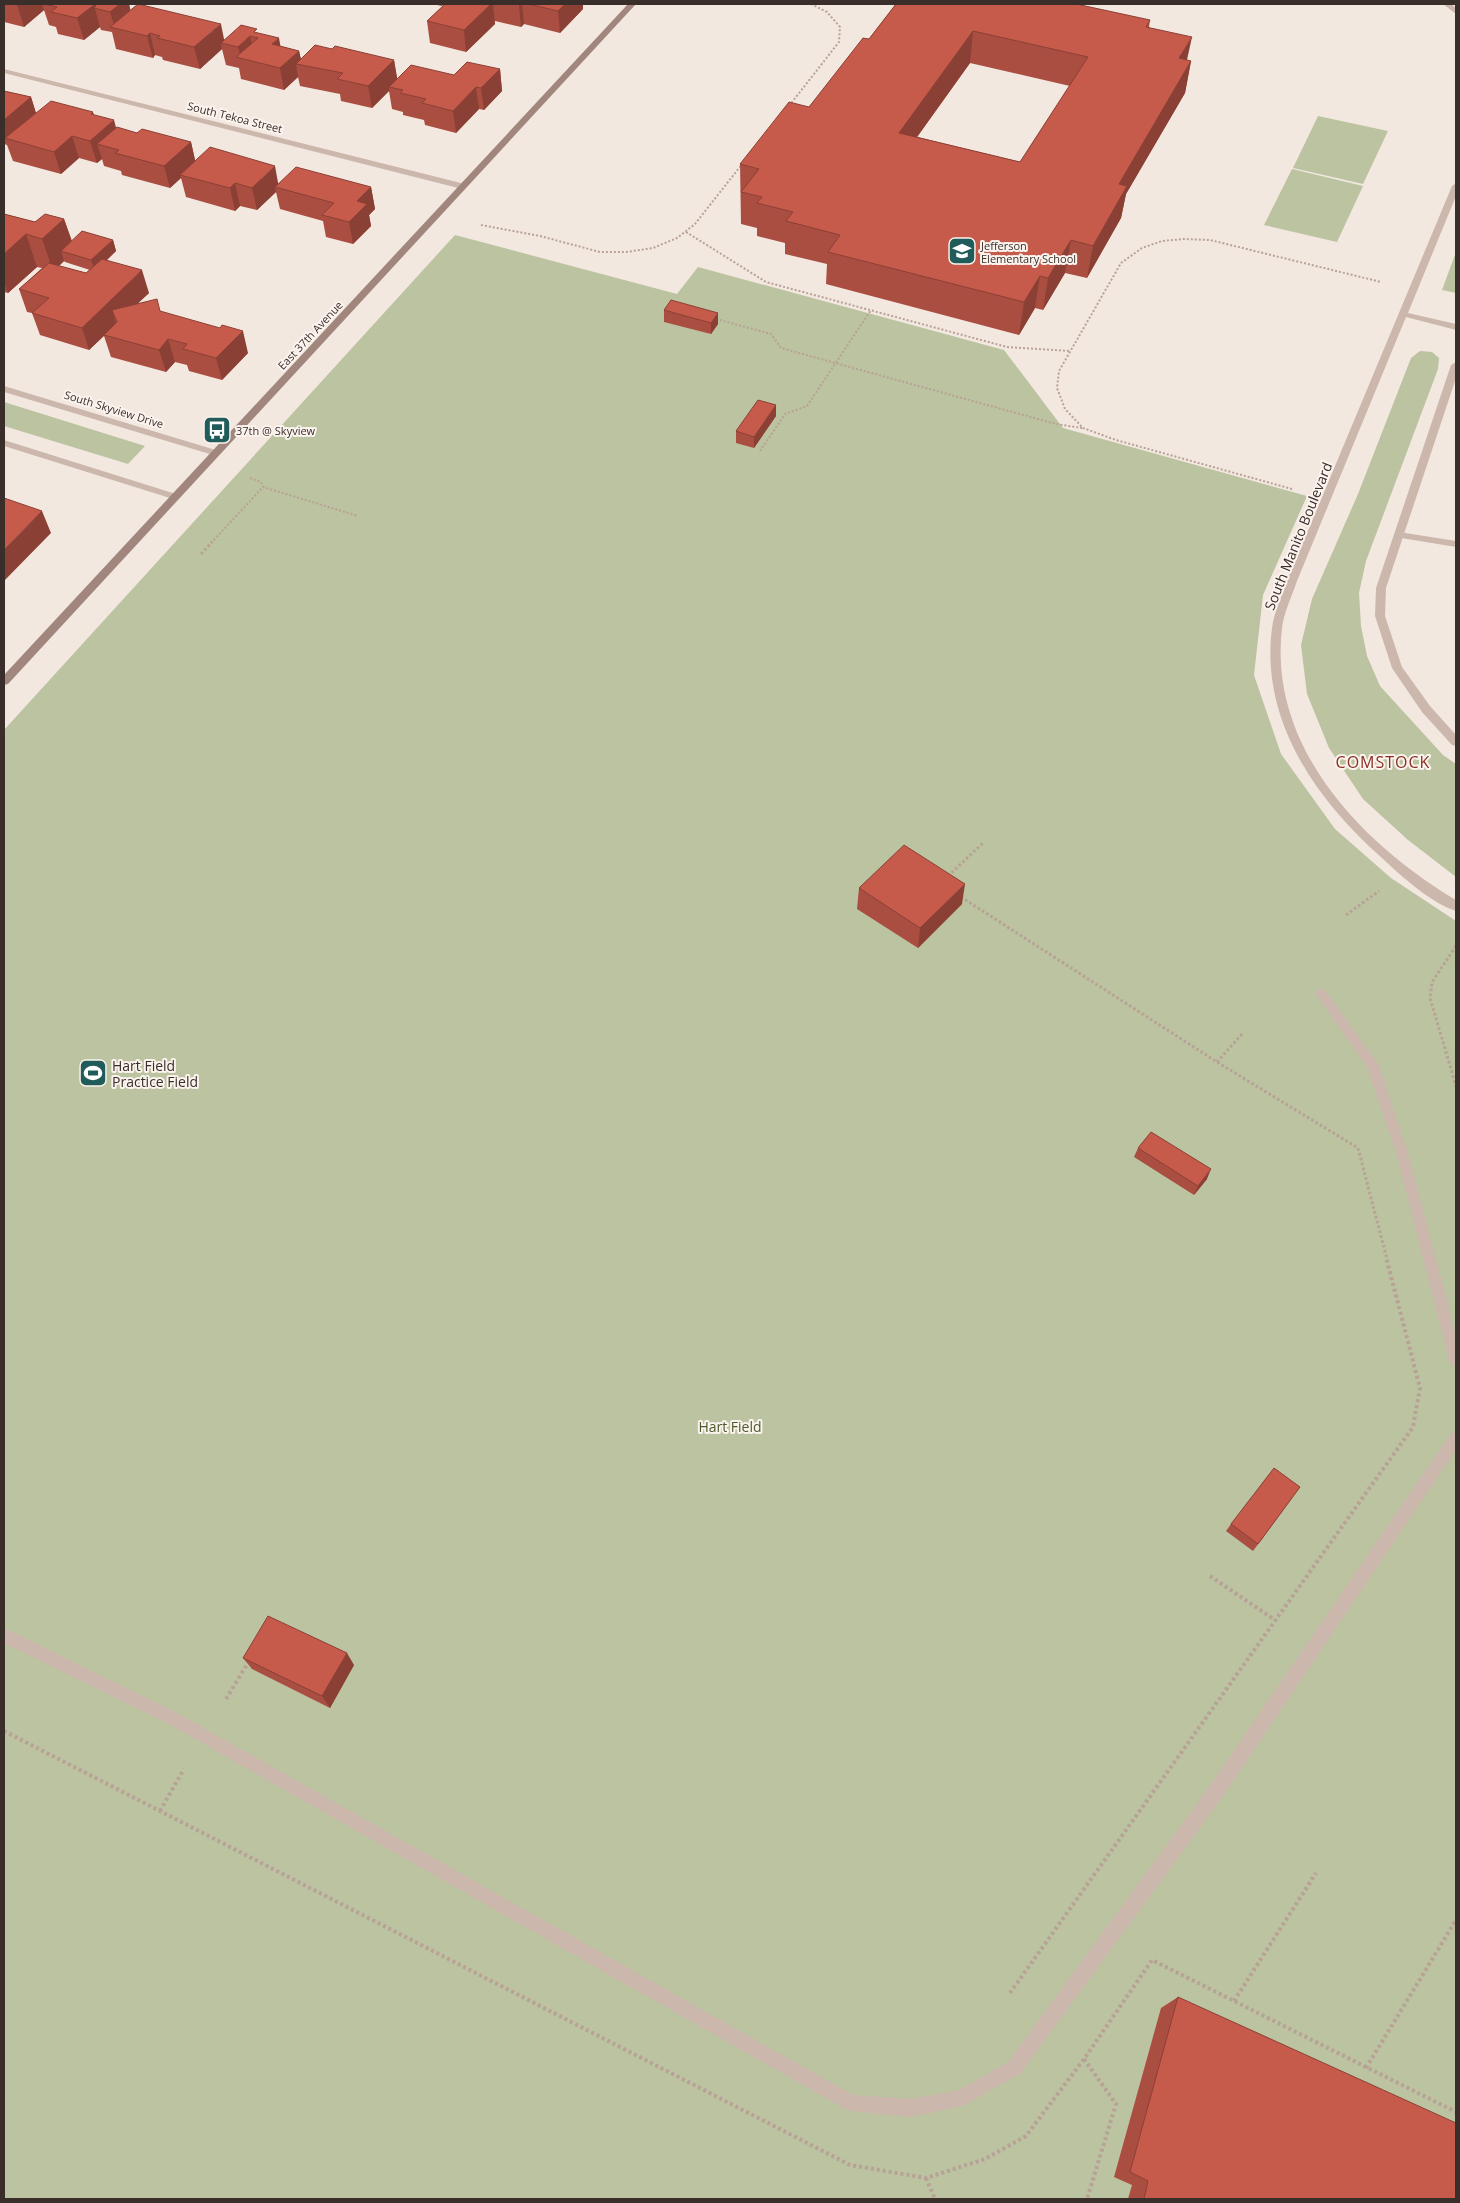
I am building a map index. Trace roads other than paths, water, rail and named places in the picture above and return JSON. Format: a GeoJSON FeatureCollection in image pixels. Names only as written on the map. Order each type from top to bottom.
{"type":"FeatureCollection","features":[{"type":"Feature","properties":{"kind":"street","name":"East 37th Avenue"},"geometry":{"type":"LineString","coordinates":[[4,681],[632,4]]}},
{"type":"Feature","properties":{"kind":"street"},"geometry":{"type":"LineString","coordinates":[[1447,4],[1456,12]]}},
{"type":"Feature","properties":{"kind":"street","name":"South Tekoa Street"},"geometry":{"type":"LineString","coordinates":[[4,70],[462,186]]}},
{"type":"Feature","properties":{"kind":"street","name":"South Manito Boulevard"},"geometry":{"type":"LineString","coordinates":[[1456,186],[1292,581],[1277,628],[1278,681],[1287,721],[1307,766],[1346,815],[1384,855],[1433,893],[1456,906]]}},
{"type":"Feature","properties":{"kind":"street"},"geometry":{"type":"LineString","coordinates":[[1403,314],[1456,327]]}},
{"type":"Feature","properties":{"kind":"street"},"geometry":{"type":"LineString","coordinates":[[1456,365],[1381,588],[1380,616],[1397,668],[1426,709],[1456,742]]}},
{"type":"Feature","properties":{"kind":"street","name":"South Skyview Drive"},"geometry":{"type":"LineString","coordinates":[[4,389],[216,453]]}},
{"type":"Feature","properties":{"kind":"street"},"geometry":{"type":"LineString","coordinates":[[4,443],[176,497]]}},
{"type":"Feature","properties":{"kind":"street"},"geometry":{"type":"LineString","coordinates":[[1400,535],[1456,544]]}},
{"type":"Feature","properties":{"kind":"street"},"geometry":{"type":"LineString","coordinates":[[1321,993],[1373,1065],[1402,1154],[1456,1360]]}},
{"type":"Feature","properties":{"kind":"street"},"geometry":{"type":"LineString","coordinates":[[4,1635],[172,1718],[851,2103],[911,2108],[962,2098],[1014,2068],[1215,1793],[1456,1438]]}},
{"type":"Feature","properties":{"kind":"place","name":"Jefferson Elementary School"},"geometry":{"type":"Point","coordinates":[962,251]}},
{"type":"Feature","properties":{"kind":"place","name":"37th @ Skyview"},"geometry":{"type":"Point","coordinates":[217,430]}},
{"type":"Feature","properties":{"kind":"place","name":"Hart Field Practice Field"},"geometry":{"type":"Point","coordinates":[93,1073]}},
{"type":"Feature","properties":{"kind":"district","name":"COMSTOCK"},"geometry":{"type":"Point","coordinates":[1383,762]}},
{"type":"Feature","properties":{"kind":"park label","name":"Hart Field"},"geometry":{"type":"Point","coordinates":[730,1426]}}]}
